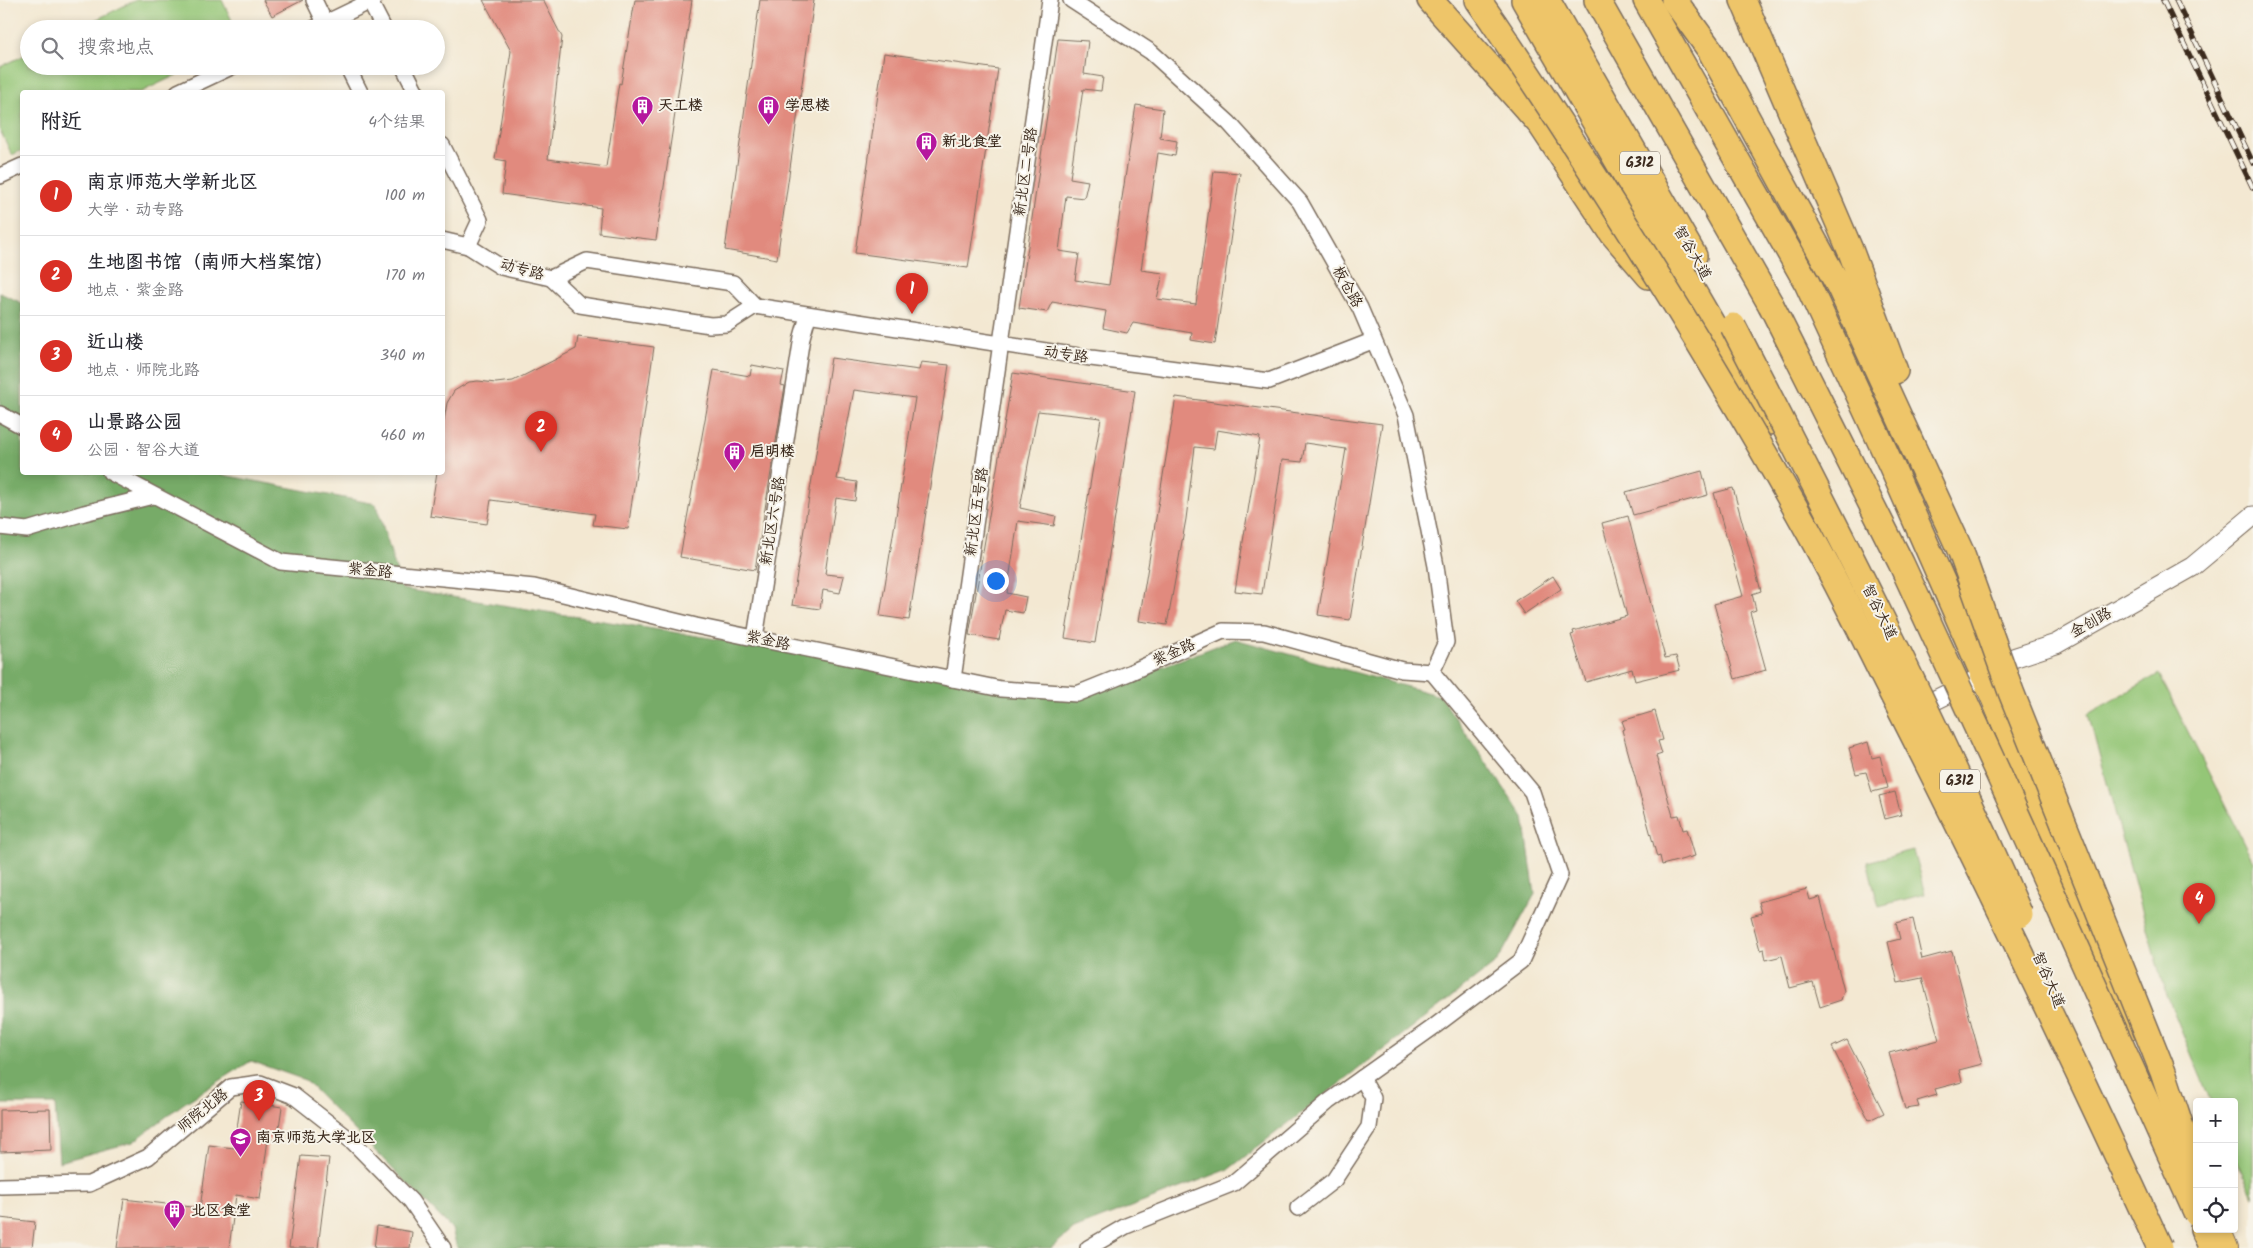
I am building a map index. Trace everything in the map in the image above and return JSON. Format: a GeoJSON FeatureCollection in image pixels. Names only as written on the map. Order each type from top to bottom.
{"type":"FeatureCollection","features":[{"type":"Feature","properties":{"kind":"highway"},"geometry":{"type":"LineString","coordinates":[[1430,0],[1541,125],[1613,234],[1686,318]]}},
{"type":"Feature","properties":{"kind":"highway"},"geometry":{"type":"LineString","coordinates":[[1478,0],[1590,166],[1686,318],[1812,538],[2061,1033],[2161,1248]]}},
{"type":"Feature","properties":{"kind":"highway"},"geometry":{"type":"LineString","coordinates":[[1524,0],[1756,397],[1917,709]]}},
{"type":"Feature","properties":{"kind":"highway","name":"智谷大道"},"geometry":{"type":"LineString","coordinates":[[1548,0],[1733,326],[1870,594],[1980,824],[2161,1248]]}},
{"type":"Feature","properties":{"kind":"highway","name":"G312"},"geometry":{"type":"LineString","coordinates":[[1597,0],[1771,305],[1901,563],[2193,1205]]}},
{"type":"Feature","properties":{"kind":"highway"},"geometry":{"type":"LineString","coordinates":[[1646,0],[1807,283],[1892,467],[1984,676]]}},
{"type":"Feature","properties":{"kind":"highway"},"geometry":{"type":"LineString","coordinates":[[1674,0],[1710,50],[1840,288],[1961,552]]}},
{"type":"Feature","properties":{"kind":"highway"},"geometry":{"type":"LineString","coordinates":[[1743,0],[1851,252],[2011,692],[2163,1072],[2193,1165]]}},
{"type":"Feature","properties":{"kind":"highway"},"geometry":{"type":"LineString","coordinates":[[2205,1233],[2212,1248]]}},
{"type":"Feature","properties":{"kind":"highway"},"geometry":{"type":"LineString","coordinates":[[2215,1233],[2220,1248]]}},
{"type":"Feature","properties":{"kind":"main road"},"geometry":{"type":"LineString","coordinates":[[1984,676],[2193,1168]]}},
{"type":"Feature","properties":{"kind":"main road","name":"智谷大道"},"geometry":{"type":"LineString","coordinates":[[1917,709],[2079,1068],[2154,1248]]}},
{"type":"Feature","properties":{"kind":"main road"},"geometry":{"type":"LineString","coordinates":[[2220,1233],[2226,1248]]}},
{"type":"Feature","properties":{"kind":"street"},"geometry":{"type":"LineString","coordinates":[[314,0],[320,20]]}},
{"type":"Feature","properties":{"kind":"street"},"geometry":{"type":"LineString","coordinates":[[335,20],[371,0],[380,20]]}},
{"type":"Feature","properties":{"kind":"street","name":"新北区二号路"},"geometry":{"type":"LineString","coordinates":[[1002,345],[1050,0]]}},
{"type":"Feature","properties":{"kind":"street","name":"板仓路"},"geometry":{"type":"LineString","coordinates":[[1071,0],[1151,52],[1229,123],[1300,202],[1360,308],[1372,341],[1406,415],[1436,566],[1446,642],[1432,672]]}},
{"type":"Feature","properties":{"kind":"street"},"geometry":{"type":"LineString","coordinates":[[182,90],[215,75]]}},
{"type":"Feature","properties":{"kind":"street"},"geometry":{"type":"LineString","coordinates":[[352,75],[359,90]]}},
{"type":"Feature","properties":{"kind":"street"},"geometry":{"type":"LineString","coordinates":[[408,75],[415,90]]}},
{"type":"Feature","properties":{"kind":"street"},"geometry":{"type":"LineString","coordinates":[[445,151],[480,220],[468,246]]}},
{"type":"Feature","properties":{"kind":"street"},"geometry":{"type":"LineString","coordinates":[[0,176],[20,167]]}},
{"type":"Feature","properties":{"kind":"street","name":"动专路"},"geometry":{"type":"LineString","coordinates":[[445,241],[468,246],[501,267],[551,278]]}},
{"type":"Feature","properties":{"kind":"street"},"geometry":{"type":"LineString","coordinates":[[587,262],[733,283],[755,306],[727,324],[710,325],[580,305],[551,278],[587,262]]}},
{"type":"Feature","properties":{"kind":"street","name":"动专路"},"geometry":{"type":"LineString","coordinates":[[755,306],[808,316],[1002,345],[1269,380],[1372,341]]}},
{"type":"Feature","properties":{"kind":"street","name":"新北区六号路"},"geometry":{"type":"LineString","coordinates":[[754,638],[801,347],[808,316]]}},
{"type":"Feature","properties":{"kind":"street","name":"新北区五号路"},"geometry":{"type":"LineString","coordinates":[[953,679],[1002,345]]}},
{"type":"Feature","properties":{"kind":"street"},"geometry":{"type":"LineString","coordinates":[[0,414],[20,425]]}},
{"type":"Feature","properties":{"kind":"street","name":"紫金路"},"geometry":{"type":"LineString","coordinates":[[115,475],[281,562],[534,587],[754,638],[1001,688],[1077,694],[1223,631],[1264,632],[1402,670],[1432,672]]}},
{"type":"Feature","properties":{"kind":"street"},"geometry":{"type":"LineString","coordinates":[[0,527],[27,530],[84,513],[153,496]]}},
{"type":"Feature","properties":{"kind":"street","name":"金创路"},"geometry":{"type":"LineString","coordinates":[[1917,709],[1984,676],[2013,658],[2056,644],[2192,567],[2253,516]]}},
{"type":"Feature","properties":{"kind":"street"},"geometry":{"type":"LineString","coordinates":[[1088,1248],[1126,1226],[1234,1183],[1328,1102],[1521,960],[1560,875],[1532,792],[1432,672]]}},
{"type":"Feature","properties":{"kind":"street"},"geometry":{"type":"LineString","coordinates":[[1298,1208],[1334,1180],[1369,1127],[1373,1098],[1362,1078]]}},
{"type":"Feature","properties":{"kind":"street","name":"师院北路"},"geometry":{"type":"LineString","coordinates":[[0,1186],[89,1184],[148,1157],[231,1087],[260,1083],[294,1096],[354,1142],[411,1201],[443,1248]]}},
{"type":"Feature","properties":{"kind":"green space"},"geometry":{"type":"Polygon","coordinates":[[[136,0],[222,0],[232,20],[95,20],[136,0]]]}},
{"type":"Feature","properties":{"kind":"green space"},"geometry":{"type":"Polygon","coordinates":[[[20,57],[20,75],[176,75],[145,90],[20,90],[20,151],[12,155],[0,130],[0,67],[20,57]]]}},
{"type":"Feature","properties":{"kind":"green space"},"geometry":{"type":"Polygon","coordinates":[[[0,293],[20,302],[20,475],[224,475],[376,504],[402,589],[1081,697],[1235,639],[1440,696],[1524,817],[1535,894],[1498,961],[1229,1169],[1074,1229],[1051,1248],[457,1248],[452,1229],[305,1080],[251,1061],[183,1104],[133,1142],[59,1162],[55,1104],[0,1104],[0,293]]]}},
{"type":"Feature","properties":{"kind":"green space"},"geometry":{"type":"Polygon","coordinates":[[[2159,674],[2253,861],[2253,1197],[2238,1164],[2238,1098],[2209,1098],[2163,986],[2088,714],[2159,674]]]}},
{"type":"Feature","properties":{"kind":"green space"},"geometry":{"type":"Polygon","coordinates":[[[1913,850],[1925,894],[1879,906],[1867,862],[1913,850]]]}},
{"type":"Feature","properties":{"kind":"building"},"geometry":{"type":"Polygon","coordinates":[[[263,0],[303,0],[272,16],[263,0]]]}},
{"type":"Feature","properties":{"kind":"building","name":"天工楼"},"geometry":{"type":"Polygon","coordinates":[[[483,0],[543,0],[562,37],[548,159],[606,167],[619,83],[621,84],[635,0],[692,0],[656,240],[599,233],[601,208],[502,194],[506,161],[495,159],[511,51],[483,0]]]}},
{"type":"Feature","properties":{"kind":"building","name":"学思楼"},"geometry":{"type":"Polygon","coordinates":[[[760,0],[814,0],[777,259],[725,250],[760,0]]]}},
{"type":"Feature","properties":{"kind":"building"},"geometry":{"type":"Polygon","coordinates":[[[1058,39],[1088,41],[1084,74],[1103,77],[1101,91],[1083,89],[1070,178],[1088,181],[1084,198],[1066,196],[1059,251],[1079,254],[1075,280],[1109,285],[1136,105],[1163,109],[1160,138],[1177,141],[1175,156],[1158,153],[1141,270],[1163,273],[1157,299],[1196,304],[1214,171],[1240,173],[1215,344],[1191,340],[1192,333],[1133,323],[1127,333],[1103,328],[1106,311],[1052,302],[1047,312],[1019,308],[1058,39]]]}},
{"type":"Feature","properties":{"kind":"building","name":"新北食堂"},"geometry":{"type":"Polygon","coordinates":[[[884,53],[998,69],[968,268],[855,253],[884,53]]]}},
{"type":"Feature","properties":{"kind":"building"},"geometry":{"type":"Polygon","coordinates":[[[578,337],[654,347],[628,529],[593,525],[595,514],[491,500],[487,524],[430,516],[437,475],[445,475],[445,415],[447,403],[454,391],[469,382],[496,383],[513,381],[576,349],[578,337]]]}},
{"type":"Feature","properties":{"kind":"building"},"geometry":{"type":"Polygon","coordinates":[[[831,358],[919,370],[921,362],[949,365],[909,620],[880,616],[915,398],[854,390],[837,479],[857,482],[855,501],[836,498],[825,574],[844,576],[840,593],[823,590],[820,609],[792,605],[831,358]]]}},
{"type":"Feature","properties":{"kind":"building","name":"启明楼"},"geometry":{"type":"Polygon","coordinates":[[[752,365],[784,371],[781,385],[785,386],[755,570],[680,557],[714,370],[750,376],[752,365]]]}},
{"type":"Feature","properties":{"kind":"building"},"geometry":{"type":"Polygon","coordinates":[[[1013,373],[1135,391],[1095,643],[1065,638],[1101,418],[1038,411],[1020,508],[1056,516],[1054,526],[1018,521],[1007,593],[1026,597],[1023,613],[1005,610],[999,640],[969,635],[1013,373]]]}},
{"type":"Feature","properties":{"kind":"building"},"geometry":{"type":"Polygon","coordinates":[[[1176,397],[1382,424],[1350,620],[1318,615],[1346,449],[1305,443],[1302,462],[1282,460],[1262,594],[1235,591],[1260,437],[1217,430],[1214,449],[1195,447],[1186,519],[1167,625],[1139,621],[1176,397]]]}},
{"type":"Feature","properties":{"kind":"building"},"geometry":{"type":"Polygon","coordinates":[[[1702,471],[1708,495],[1633,515],[1626,492],[1702,471]]]}},
{"type":"Feature","properties":{"kind":"building"},"geometry":{"type":"Polygon","coordinates":[[[1733,488],[1761,591],[1752,594],[1756,610],[1750,612],[1766,670],[1735,679],[1714,604],[1743,596],[1714,493],[1733,488]]]}},
{"type":"Feature","properties":{"kind":"building"},"geometry":{"type":"Polygon","coordinates":[[[1628,516],[1665,658],[1676,656],[1680,670],[1635,681],[1632,669],[1586,682],[1571,635],[1574,634],[1573,631],[1627,616],[1602,523],[1628,516]]]}},
{"type":"Feature","properties":{"kind":"building"},"geometry":{"type":"Polygon","coordinates":[[[1553,576],[1561,589],[1524,614],[1515,601],[1553,576]]]}},
{"type":"Feature","properties":{"kind":"building"},"geometry":{"type":"Polygon","coordinates":[[[1655,711],[1663,740],[1658,741],[1662,754],[1656,756],[1673,816],[1679,815],[1683,830],[1687,829],[1695,856],[1662,865],[1660,856],[1657,857],[1622,730],[1625,729],[1622,721],[1655,711]]]}},
{"type":"Feature","properties":{"kind":"building"},"geometry":{"type":"Polygon","coordinates":[[[1868,742],[1872,758],[1880,756],[1888,788],[1872,792],[1866,772],[1856,774],[1849,748],[1868,742]]]}},
{"type":"Feature","properties":{"kind":"building"},"geometry":{"type":"Polygon","coordinates":[[[1895,792],[1901,815],[1885,819],[1879,796],[1895,792]]]}},
{"type":"Feature","properties":{"kind":"building"},"geometry":{"type":"Polygon","coordinates":[[[1807,889],[1810,900],[1820,897],[1844,991],[1841,1000],[1820,1007],[1813,982],[1790,988],[1782,956],[1766,960],[1764,949],[1760,950],[1751,916],[1762,913],[1759,902],[1807,889]]]}},
{"type":"Feature","properties":{"kind":"building"},"geometry":{"type":"Polygon","coordinates":[[[1913,919],[1922,959],[1952,951],[1982,1064],[1959,1070],[1962,1082],[1935,1089],[1937,1095],[1917,1101],[1919,1107],[1905,1109],[1889,1053],[1939,1040],[1922,978],[1898,983],[1888,942],[1900,939],[1896,923],[1913,919]]]}},
{"type":"Feature","properties":{"kind":"building"},"geometry":{"type":"Polygon","coordinates":[[[1847,1040],[1884,1113],[1869,1120],[1832,1047],[1847,1040]]]}},
{"type":"Feature","properties":{"kind":"building"},"geometry":{"type":"Polygon","coordinates":[[[241,1101],[282,1107],[277,1141],[268,1139],[260,1199],[236,1195],[229,1248],[117,1248],[124,1199],[200,1208],[209,1145],[234,1148],[241,1101]]]}},
{"type":"Feature","properties":{"kind":"building"},"geometry":{"type":"Polygon","coordinates":[[[50,1109],[51,1150],[0,1152],[0,1110],[50,1109]]]}},
{"type":"Feature","properties":{"kind":"building"},"geometry":{"type":"Polygon","coordinates":[[[301,1156],[329,1158],[318,1248],[289,1248],[301,1156]]]}},
{"type":"Feature","properties":{"kind":"building"},"geometry":{"type":"Polygon","coordinates":[[[0,1218],[35,1222],[32,1248],[0,1248],[0,1218]]]}},
{"type":"Feature","properties":{"kind":"building"},"geometry":{"type":"Polygon","coordinates":[[[377,1226],[412,1232],[410,1248],[374,1248],[377,1226]]]}},
{"type":"Feature","properties":{"kind":"railway"},"geometry":{"type":"LineString","coordinates":[[2163,0],[2253,188]]}},
{"type":"Feature","properties":{"kind":"railway"},"geometry":{"type":"LineString","coordinates":[[2176,0],[2253,163]]}},
{"type":"Feature","properties":{"kind":"place","name":"天工楼"},"geometry":{"type":"Point","coordinates":[642,125]}},
{"type":"Feature","properties":{"kind":"place","name":"学思楼"},"geometry":{"type":"Point","coordinates":[769,125]}},
{"type":"Feature","properties":{"kind":"place","name":"新北食堂"},"geometry":{"type":"Point","coordinates":[926,161]}},
{"type":"Feature","properties":{"kind":"place","name":"南京师范大学新北区"},"geometry":{"type":"Point","coordinates":[912,314]}},
{"type":"Feature","properties":{"kind":"place","name":"生地图书馆（南师大档案馆）"},"geometry":{"type":"Point","coordinates":[541,452]}},
{"type":"Feature","properties":{"kind":"place","name":"启明楼"},"geometry":{"type":"Point","coordinates":[734,471]}},
{"type":"Feature","properties":{"kind":"place","name":"山景路公园"},"geometry":{"type":"Point","coordinates":[2199,924]}},
{"type":"Feature","properties":{"kind":"place","name":"近山楼"},"geometry":{"type":"Point","coordinates":[259,1121]}},
{"type":"Feature","properties":{"kind":"place","name":"南京师范大学北区"},"geometry":{"type":"Point","coordinates":[240,1157]}},
{"type":"Feature","properties":{"kind":"place","name":"北区食堂"},"geometry":{"type":"Point","coordinates":[175,1230]}}]}
